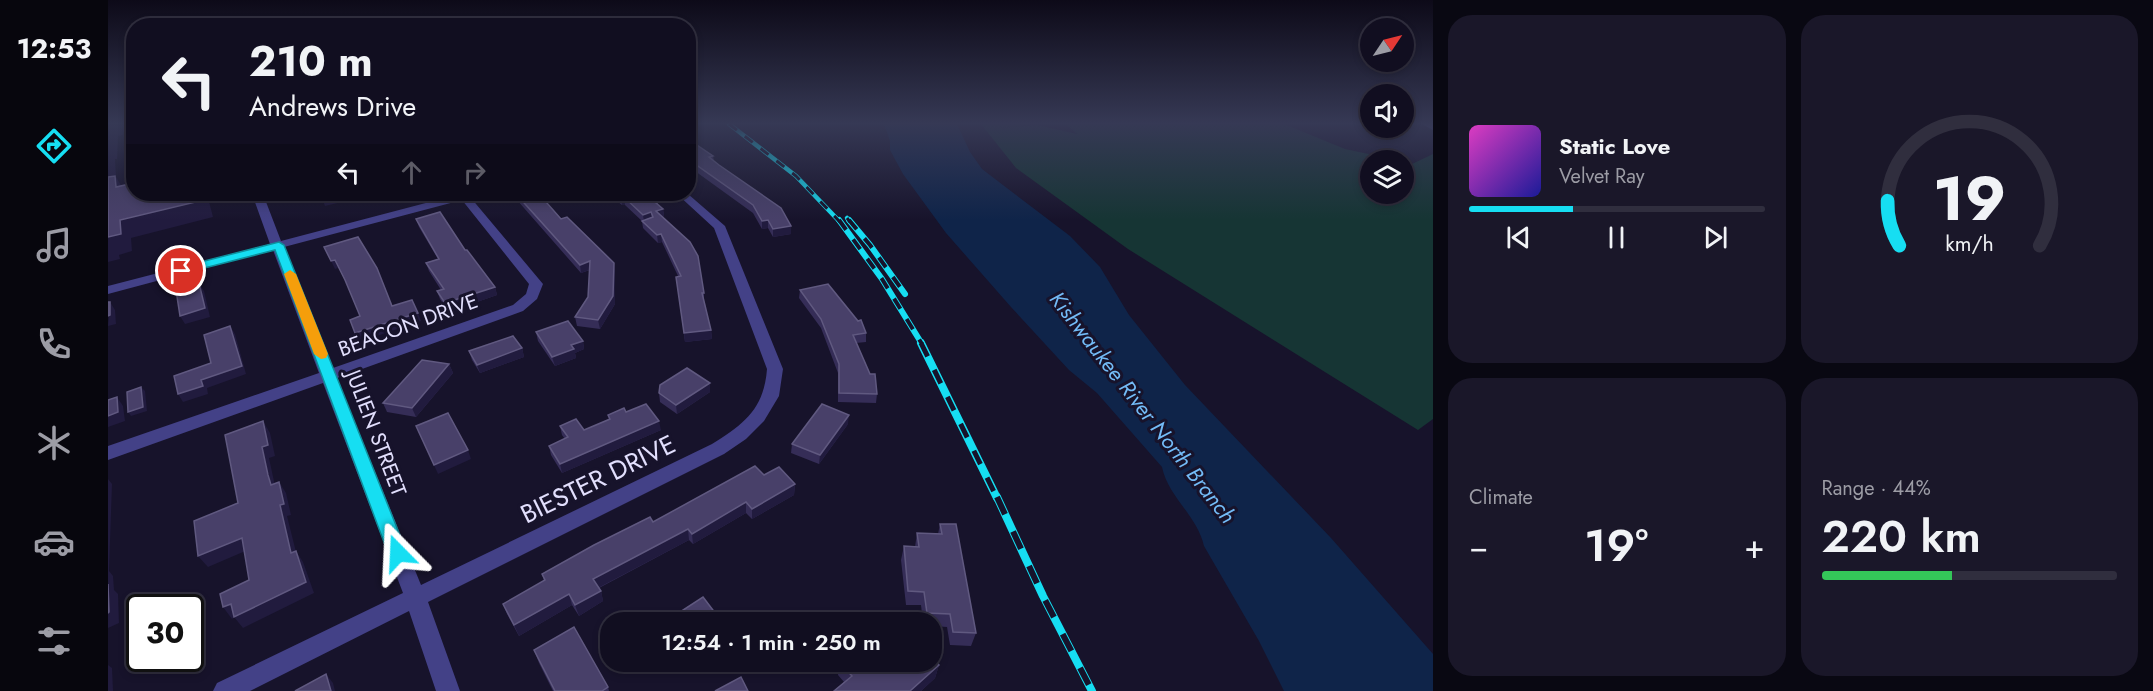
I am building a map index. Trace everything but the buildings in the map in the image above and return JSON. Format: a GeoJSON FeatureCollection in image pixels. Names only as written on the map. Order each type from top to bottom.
{"type":"FeatureCollection","features":[{"type":"Feature","properties":{"kind":"street","name":"JULIEN STREET"},"geometry":{"type":"LineString","coordinates":[[260,201],[415,597],[448,691]]}},
{"type":"Feature","properties":{"kind":"street"},"geometry":{"type":"LineString","coordinates":[[108,290],[446,201]]}},
{"type":"Feature","properties":{"kind":"street","name":"BEACON DRIVE"},"geometry":{"type":"LineString","coordinates":[[108,453],[518,308],[532,296],[536,284],[474,201]]}},
{"type":"Feature","properties":{"kind":"street","name":"BIESTER DRIVE"},"geometry":{"type":"LineString","coordinates":[[225,691],[718,449],[752,425],[767,407],[775,383],[775,369],[719,226],[690,201]]}},
{"type":"Feature","properties":{"kind":"green space"},"geometry":{"type":"Polygon","coordinates":[[[1007,156],[1360,156],[1360,204],[1414,204],[1414,163],[1433,156],[1433,419],[1418,430],[1128,249],[1016,168],[1007,156]]]}},
{"type":"Feature","properties":{"kind":"water","name":"Kishwaukee River North Branch"},"geometry":{"type":"Polygon","coordinates":[[[893,156],[973,156],[982,169],[1070,236],[1100,267],[1129,315],[1185,385],[1331,538],[1433,654],[1433,691],[1284,691],[1259,641],[1204,546],[1195,525],[1170,488],[1162,467],[1097,393],[1069,370],[1011,307],[946,233],[903,174],[893,156]]]}},
{"type":"Feature","properties":{"kind":"railway"},"geometry":{"type":"LineString","coordinates":[[771,156],[796,176],[840,222]]}},
{"type":"Feature","properties":{"kind":"railway"},"geometry":{"type":"LineString","coordinates":[[847,218],[850,222]]}},
{"type":"Feature","properties":{"kind":"railway"},"geometry":{"type":"LineString","coordinates":[[839,220],[882,279],[922,344]]}},
{"type":"Feature","properties":{"kind":"railway"},"geometry":{"type":"LineString","coordinates":[[849,220],[905,294]]}},
{"type":"Feature","properties":{"kind":"railway"},"geometry":{"type":"LineString","coordinates":[[921,343],[997,498]]}},
{"type":"Feature","properties":{"kind":"railway"},"geometry":{"type":"LineString","coordinates":[[997,497],[1043,596],[1092,691]]}},
{"type":"Feature","properties":{"kind":"slow traffic"},"geometry":{"type":"LineString","coordinates":[[290,274],[321,354]]}},
{"type":"Feature","properties":{"kind":"route"},"geometry":{"type":"LineString","coordinates":[[181,271],[279,245],[398,553]]}}]}
